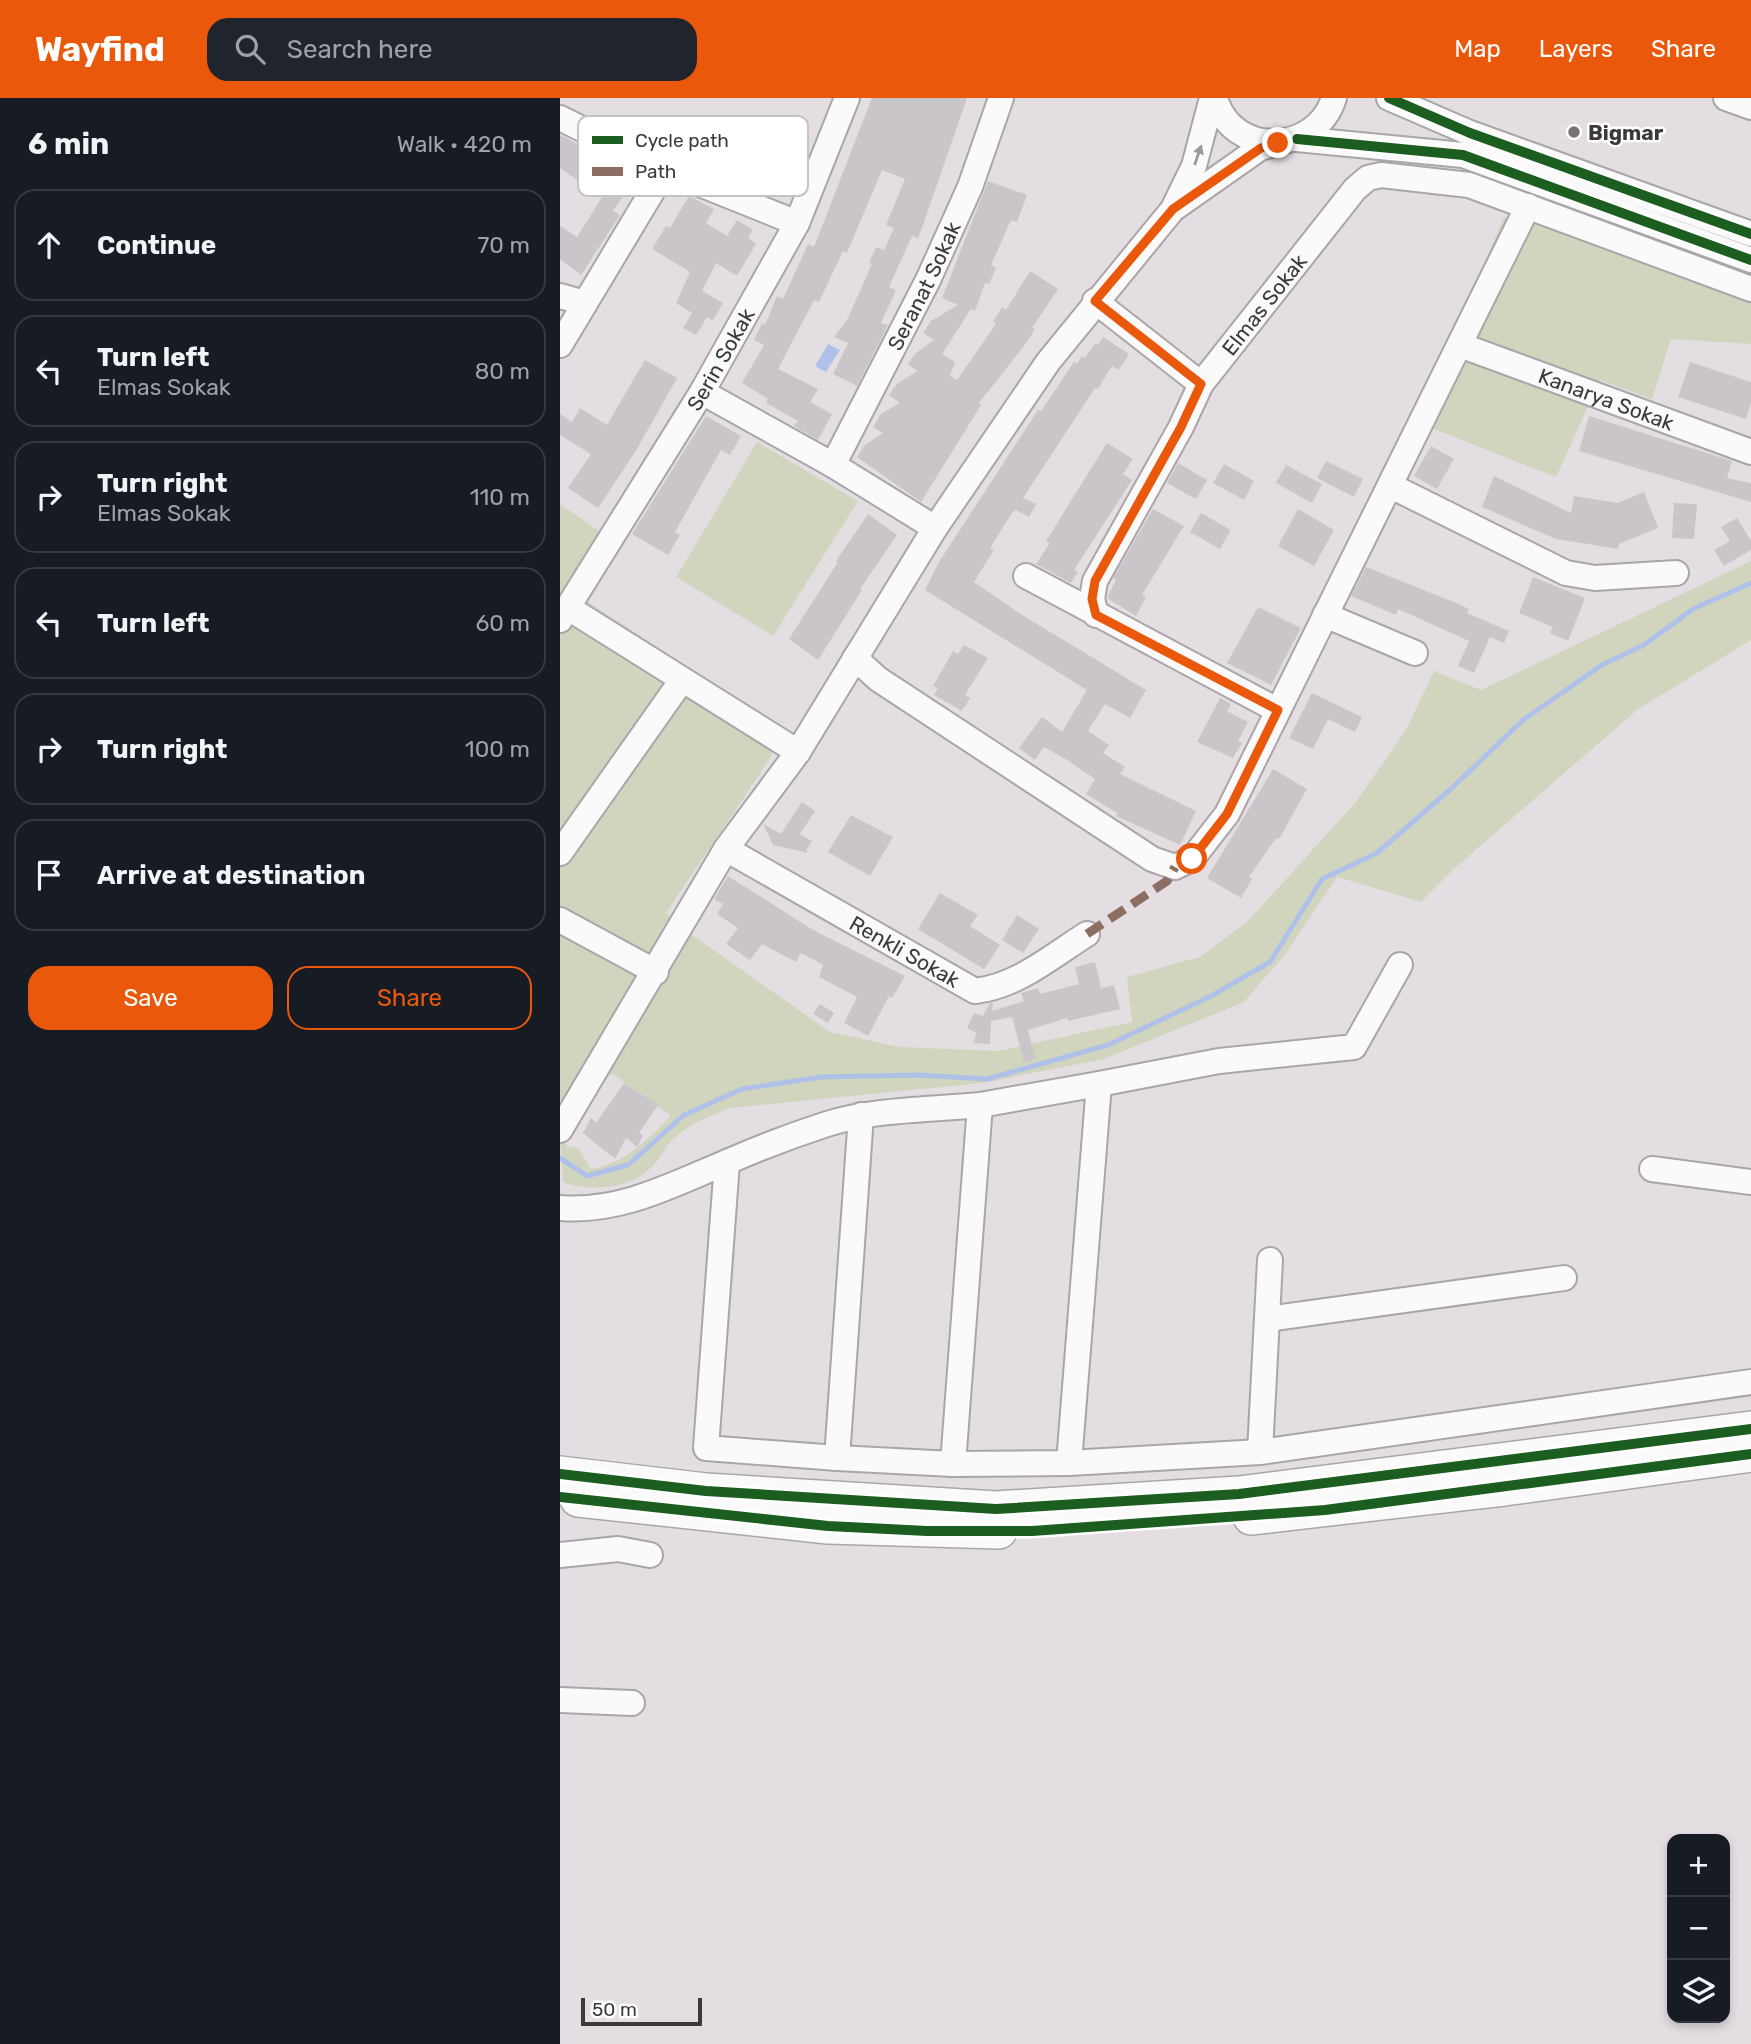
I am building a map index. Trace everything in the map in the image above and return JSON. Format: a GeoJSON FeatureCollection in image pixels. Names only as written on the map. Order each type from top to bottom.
{"type":"FeatureCollection","features":[{"type":"Feature","properties":{"kind":"highway"},"geometry":{"type":"LineString","coordinates":[[560,1474],[706,1491],[996,1509],[1253,1493],[1751,1429]]}},
{"type":"Feature","properties":{"kind":"highway"},"geometry":{"type":"LineString","coordinates":[[560,1497],[828,1526],[927,1531],[1032,1531],[1325,1510],[1751,1454]]}},
{"type":"Feature","properties":{"kind":"highway"},"geometry":{"type":"LineString","coordinates":[[560,1456],[656,1471],[996,1509]]}},
{"type":"Feature","properties":{"kind":"street","name":"Serin Sokak"},"geometry":{"type":"LineString","coordinates":[[808,196],[847,98]]}},
{"type":"Feature","properties":{"kind":"street","name":"Seranat Sokak"},"geometry":{"type":"LineString","coordinates":[[833,465],[928,280],[970,187],[1001,98]]}},
{"type":"Feature","properties":{"kind":"street"},"geometry":{"type":"LineString","coordinates":[[1213,98],[1227,122],[1242,134],[1259,142],[1287,141],[1463,155],[1751,260]]}},
{"type":"Feature","properties":{"kind":"street"},"geometry":{"type":"LineString","coordinates":[[562,1128],[726,849],[797,752],[935,528],[1048,362],[1095,301],[1173,209],[1194,166],[1213,98]]}},
{"type":"Feature","properties":{"kind":"street"},"geometry":{"type":"LineString","coordinates":[[1173,209],[1261,148],[1313,130],[1325,117],[1335,98]]}},
{"type":"Feature","properties":{"kind":"street"},"geometry":{"type":"LineString","coordinates":[[1389,98],[1470,133],[1751,234]]}},
{"type":"Feature","properties":{"kind":"street"},"geometry":{"type":"LineString","coordinates":[[1726,98],[1751,107]]}},
{"type":"Feature","properties":{"kind":"street"},"geometry":{"type":"LineString","coordinates":[[560,118],[578,128]]}},
{"type":"Feature","properties":{"kind":"street","name":"Elmas Sokak"},"geometry":{"type":"LineString","coordinates":[[1096,615],[1092,599],[1095,581],[1181,427],[1201,384],[1355,189],[1368,178],[1381,175],[1469,184],[1751,289]]}},
{"type":"Feature","properties":{"kind":"street"},"geometry":{"type":"LineString","coordinates":[[560,345],[649,196]]}},
{"type":"Feature","properties":{"kind":"street"},"geometry":{"type":"LineString","coordinates":[[730,196],[797,223]]}},
{"type":"Feature","properties":{"kind":"street","name":"Serin Sokak"},"geometry":{"type":"LineString","coordinates":[[565,614],[702,392],[797,223],[808,196]]}},
{"type":"Feature","properties":{"kind":"street"},"geometry":{"type":"LineString","coordinates":[[855,658],[878,679],[1152,859],[1175,867],[1192,859],[1227,814],[1528,206]]}},
{"type":"Feature","properties":{"kind":"street"},"geometry":{"type":"LineString","coordinates":[[1601,233],[1610,207]]}},
{"type":"Feature","properties":{"kind":"street"},"geometry":{"type":"LineString","coordinates":[[560,296],[585,303]]}},
{"type":"Feature","properties":{"kind":"street"},"geometry":{"type":"LineString","coordinates":[[1095,301],[1201,384]]}},
{"type":"Feature","properties":{"kind":"street","name":"Kanarya Sokak"},"geometry":{"type":"LineString","coordinates":[[1460,345],[1751,452]]}},
{"type":"Feature","properties":{"kind":"street"},"geometry":{"type":"LineString","coordinates":[[702,392],[833,465],[935,528]]}},
{"type":"Feature","properties":{"kind":"street"},"geometry":{"type":"LineString","coordinates":[[1391,486],[1566,573],[1595,578],[1676,573]]}},
{"type":"Feature","properties":{"kind":"street"},"geometry":{"type":"LineString","coordinates":[[1026,576],[1278,710]]}},
{"type":"Feature","properties":{"kind":"street"},"geometry":{"type":"LineString","coordinates":[[565,614],[682,680],[797,752]]}},
{"type":"Feature","properties":{"kind":"street"},"geometry":{"type":"LineString","coordinates":[[1325,615],[1415,653]]}},
{"type":"Feature","properties":{"kind":"street"},"geometry":{"type":"LineString","coordinates":[[560,853],[682,680]]}},
{"type":"Feature","properties":{"kind":"street","name":"Renkli Sokak"},"geometry":{"type":"LineString","coordinates":[[726,849],[975,991],[996,989],[1022,976],[1087,934]]}},
{"type":"Feature","properties":{"kind":"street"},"geometry":{"type":"LineString","coordinates":[[560,920],[656,972]]}},
{"type":"Feature","properties":{"kind":"street"},"geometry":{"type":"LineString","coordinates":[[560,1208],[576,1209],[620,1203],[668,1189],[727,1162],[827,1124],[861,1115],[980,1105],[1219,1061],[1354,1047],[1400,965]]}},
{"type":"Feature","properties":{"kind":"street"},"geometry":{"type":"LineString","coordinates":[[1069,1463],[1099,1084]]}},
{"type":"Feature","properties":{"kind":"street"},"geometry":{"type":"LineString","coordinates":[[953,1464],[980,1105]]}},
{"type":"Feature","properties":{"kind":"street"},"geometry":{"type":"LineString","coordinates":[[837,1458],[861,1115]]}},
{"type":"Feature","properties":{"kind":"street"},"geometry":{"type":"LineString","coordinates":[[727,1162],[706,1448],[953,1464],[1069,1463],[1260,1452],[1751,1382]]}},
{"type":"Feature","properties":{"kind":"street"},"geometry":{"type":"LineString","coordinates":[[1652,1169],[1751,1182]]}},
{"type":"Feature","properties":{"kind":"street"},"geometry":{"type":"LineString","coordinates":[[1260,1452],[1270,1260]]}},
{"type":"Feature","properties":{"kind":"street"},"geometry":{"type":"LineString","coordinates":[[1267,1319],[1563,1278]]}},
{"type":"Feature","properties":{"kind":"street"},"geometry":{"type":"LineString","coordinates":[[560,1555],[618,1549],[650,1555]]}},
{"type":"Feature","properties":{"kind":"street"},"geometry":{"type":"LineString","coordinates":[[560,1700],[632,1703]]}},
{"type":"Feature","properties":{"kind":"green space"},"geometry":{"type":"Polygon","coordinates":[[[1504,217],[1605,242],[1751,298],[1751,344],[1671,339],[1652,399],[1600,380],[1556,477],[1416,422],[1504,217]]]}},
{"type":"Feature","properties":{"kind":"green space"},"geometry":{"type":"Polygon","coordinates":[[[757,442],[858,501],[773,636],[676,577],[757,442]]]}},
{"type":"Feature","properties":{"kind":"green space"},"geometry":{"type":"Polygon","coordinates":[[[560,504],[612,540],[570,590],[781,728],[771,757],[666,913],[685,930],[830,1032],[900,1047],[998,1051],[1132,1022],[1127,977],[1200,957],[1248,921],[1355,803],[1406,730],[1434,671],[1481,690],[1751,561],[1751,640],[1637,710],[1455,868],[1421,902],[1337,877],[1286,953],[1244,1002],[1104,1059],[982,1083],[730,1108],[679,1133],[654,1165],[634,1180],[610,1187],[586,1187],[563,1182],[560,1137],[567,1146],[578,1148],[591,1169],[626,1156],[671,1116],[613,1074],[565,1101],[560,1099],[560,504]]]}},
{"type":"Feature","properties":{"kind":"water"},"geometry":{"type":"Polygon","coordinates":[[[828,344],[840,350],[826,372],[815,366],[828,344]]]}},
{"type":"Feature","properties":{"kind":"building"},"geometry":{"type":"Polygon","coordinates":[[[872,98],[967,98],[918,238],[912,236],[889,287],[896,290],[881,323],[888,325],[857,386],[833,374],[848,343],[834,337],[847,320],[872,264],[869,263],[876,247],[884,250],[894,228],[886,225],[905,179],[882,170],[847,253],[843,251],[819,302],[814,300],[778,369],[818,389],[810,402],[832,414],[818,440],[794,426],[798,421],[766,403],[768,399],[742,383],[764,345],[754,340],[762,323],[765,325],[777,296],[783,299],[808,244],[814,247],[872,98]]]}},
{"type":"Feature","properties":{"kind":"building"},"geometry":{"type":"Polygon","coordinates":[[[560,135],[578,144],[578,181],[560,168],[560,135]]]}},
{"type":"Feature","properties":{"kind":"building"},"geometry":{"type":"Polygon","coordinates":[[[988,181],[1027,195],[1017,222],[1011,220],[991,265],[996,268],[989,284],[985,283],[975,311],[971,309],[942,354],[955,362],[950,376],[957,380],[996,324],[993,322],[1002,307],[1006,310],[1030,271],[1058,289],[1032,328],[1035,329],[1027,342],[979,403],[981,405],[921,502],[857,457],[865,445],[883,433],[873,427],[881,414],[900,403],[889,395],[897,384],[917,371],[908,364],[916,353],[934,340],[923,333],[931,321],[958,305],[942,298],[988,181]]]}},
{"type":"Feature","properties":{"kind":"building"},"geometry":{"type":"Polygon","coordinates":[[[603,196],[623,196],[613,211],[620,215],[581,275],[560,259],[560,226],[577,237],[603,196]]]}},
{"type":"Feature","properties":{"kind":"building"},"geometry":{"type":"Polygon","coordinates":[[[689,196],[714,209],[706,223],[727,236],[737,220],[753,230],[748,238],[756,244],[737,276],[716,263],[702,291],[723,303],[713,320],[707,317],[696,335],[683,328],[692,313],[676,303],[690,272],[652,249],[666,226],[670,228],[689,196]]]}},
{"type":"Feature","properties":{"kind":"building"},"geometry":{"type":"Polygon","coordinates":[[[1103,337],[1129,354],[1119,370],[1112,366],[1098,389],[1095,388],[1023,498],[1036,504],[1029,517],[1016,510],[1012,513],[990,548],[994,550],[974,582],[1022,615],[1146,690],[1130,718],[1105,704],[1088,731],[1109,745],[1103,753],[1125,767],[1120,774],[1196,811],[1180,845],[1116,816],[1117,813],[1086,794],[1095,779],[1067,760],[1044,747],[1035,760],[1019,748],[1042,717],[1062,732],[1087,690],[925,590],[939,562],[1038,410],[1041,411],[1074,362],[1077,364],[1082,356],[1085,358],[1095,343],[1098,345],[1103,337]]]}},
{"type":"Feature","properties":{"kind":"building"},"geometry":{"type":"Polygon","coordinates":[[[645,360],[677,378],[637,449],[598,508],[568,488],[591,454],[560,435],[560,414],[572,422],[580,408],[607,425],[645,360]]]}},
{"type":"Feature","properties":{"kind":"building"},"geometry":{"type":"Polygon","coordinates":[[[1690,362],[1751,382],[1751,402],[1746,419],[1678,397],[1690,362]]]}},
{"type":"Feature","properties":{"kind":"building"},"geometry":{"type":"Polygon","coordinates":[[[706,416],[741,436],[730,455],[721,450],[675,532],[680,535],[668,555],[632,534],[706,416]]]}},
{"type":"Feature","properties":{"kind":"building"},"geometry":{"type":"Polygon","coordinates":[[[1589,416],[1732,461],[1727,478],[1751,483],[1751,502],[1579,451],[1589,416]]]}},
{"type":"Feature","properties":{"kind":"building"},"geometry":{"type":"Polygon","coordinates":[[[1107,443],[1133,459],[1123,474],[1132,480],[1074,570],[1078,572],[1071,583],[1036,564],[1050,543],[1046,541],[1107,443]]]}},
{"type":"Feature","properties":{"kind":"building"},"geometry":{"type":"Polygon","coordinates":[[[1431,446],[1454,459],[1437,489],[1414,476],[1431,446]]]}},
{"type":"Feature","properties":{"kind":"building"},"geometry":{"type":"Polygon","coordinates":[[[1326,461],[1363,479],[1354,497],[1317,478],[1326,461]]]}},
{"type":"Feature","properties":{"kind":"building"},"geometry":{"type":"Polygon","coordinates":[[[1178,463],[1207,480],[1196,499],[1167,483],[1178,463]]]}},
{"type":"Feature","properties":{"kind":"building"},"geometry":{"type":"Polygon","coordinates":[[[1224,464],[1254,481],[1244,500],[1213,483],[1224,464]]]}},
{"type":"Feature","properties":{"kind":"building"},"geometry":{"type":"Polygon","coordinates":[[[1286,465],[1322,484],[1312,503],[1276,483],[1286,465]]]}},
{"type":"Feature","properties":{"kind":"building"},"geometry":{"type":"Polygon","coordinates":[[[1494,476],[1571,513],[1574,496],[1618,503],[1644,492],[1658,528],[1619,544],[1618,549],[1556,539],[1482,507],[1494,476]]]}},
{"type":"Feature","properties":{"kind":"building"},"geometry":{"type":"Polygon","coordinates":[[[1674,503],[1697,504],[1694,539],[1672,538],[1674,503]]]}},
{"type":"Feature","properties":{"kind":"building"},"geometry":{"type":"Polygon","coordinates":[[[1153,509],[1184,526],[1142,595],[1146,597],[1136,616],[1107,598],[1116,580],[1113,578],[1153,509]]]}},
{"type":"Feature","properties":{"kind":"building"},"geometry":{"type":"Polygon","coordinates":[[[1298,509],[1334,530],[1314,566],[1278,546],[1298,509]]]}},
{"type":"Feature","properties":{"kind":"building"},"geometry":{"type":"Polygon","coordinates":[[[1201,513],[1231,530],[1220,549],[1190,532],[1201,513]]]}},
{"type":"Feature","properties":{"kind":"building"},"geometry":{"type":"Polygon","coordinates":[[[868,514],[897,535],[860,589],[862,590],[818,660],[789,639],[868,514]]]}},
{"type":"Feature","properties":{"kind":"building"},"geometry":{"type":"Polygon","coordinates":[[[1737,518],[1751,541],[1751,550],[1724,566],[1714,550],[1730,541],[1721,527],[1737,518]]]}},
{"type":"Feature","properties":{"kind":"building"},"geometry":{"type":"Polygon","coordinates":[[[1366,567],[1456,603],[1469,609],[1467,613],[1509,631],[1504,643],[1490,637],[1474,673],[1458,666],[1469,641],[1398,609],[1396,615],[1351,596],[1366,567]]]}},
{"type":"Feature","properties":{"kind":"building"},"geometry":{"type":"Polygon","coordinates":[[[1533,577],[1585,598],[1568,641],[1550,633],[1553,627],[1519,613],[1533,577]]]}},
{"type":"Feature","properties":{"kind":"building"},"geometry":{"type":"Polygon","coordinates":[[[1258,607],[1301,628],[1271,685],[1227,663],[1258,607]]]}},
{"type":"Feature","properties":{"kind":"building"},"geometry":{"type":"Polygon","coordinates":[[[964,645],[988,658],[965,695],[970,698],[962,711],[934,695],[938,688],[933,686],[953,651],[958,654],[964,645]]]}},
{"type":"Feature","properties":{"kind":"building"},"geometry":{"type":"Polygon","coordinates":[[[1312,693],[1362,717],[1355,732],[1328,719],[1313,749],[1289,738],[1312,693]]]}},
{"type":"Feature","properties":{"kind":"building"},"geometry":{"type":"Polygon","coordinates":[[[1220,698],[1231,704],[1227,711],[1248,722],[1238,741],[1242,743],[1233,758],[1197,742],[1220,698]]]}},
{"type":"Feature","properties":{"kind":"building"},"geometry":{"type":"Polygon","coordinates":[[[1273,769],[1307,789],[1279,839],[1276,838],[1249,877],[1252,879],[1241,898],[1207,878],[1273,769]]]}},
{"type":"Feature","properties":{"kind":"building"},"geometry":{"type":"Polygon","coordinates":[[[802,802],[815,811],[800,834],[812,841],[806,850],[808,853],[773,845],[763,824],[781,834],[802,802]]]}},
{"type":"Feature","properties":{"kind":"building"},"geometry":{"type":"Polygon","coordinates":[[[851,815],[893,837],[870,876],[828,852],[851,815]]]}},
{"type":"Feature","properties":{"kind":"building"},"geometry":{"type":"Polygon","coordinates":[[[728,876],[813,930],[905,976],[892,998],[889,996],[868,1036],[844,1023],[857,997],[819,977],[823,965],[801,953],[796,962],[762,944],[750,960],[726,944],[738,928],[717,914],[723,904],[714,899],[728,876]]]}},
{"type":"Feature","properties":{"kind":"building"},"geometry":{"type":"Polygon","coordinates":[[[940,893],[978,915],[970,926],[1000,945],[984,969],[918,929],[940,893]]]}},
{"type":"Feature","properties":{"kind":"building"},"geometry":{"type":"Polygon","coordinates":[[[1017,915],[1039,929],[1023,953],[1002,940],[1017,915]]]}},
{"type":"Feature","properties":{"kind":"building"},"geometry":{"type":"Polygon","coordinates":[[[1095,962],[1101,988],[1114,985],[1120,1009],[1068,1021],[1067,1018],[1028,1030],[1035,1059],[1024,1062],[1012,1017],[991,1021],[990,1044],[973,1043],[977,1033],[967,1028],[974,1013],[983,1016],[990,1003],[993,1003],[992,1011],[1024,1001],[1021,993],[1038,988],[1040,994],[1079,984],[1075,967],[1095,962]]]}},
{"type":"Feature","properties":{"kind":"building"},"geometry":{"type":"Polygon","coordinates":[[[820,1004],[834,1013],[828,1023],[813,1014],[820,1004]]]}},
{"type":"Feature","properties":{"kind":"building"},"geometry":{"type":"Polygon","coordinates":[[[624,1083],[658,1105],[639,1133],[643,1135],[637,1147],[626,1138],[615,1159],[583,1133],[591,1118],[596,1123],[624,1083]]]}},
{"type":"Feature","properties":{"kind":"waterway"},"geometry":{"type":"LineString","coordinates":[[560,1158],[587,1176],[628,1165],[684,1115],[742,1089],[821,1077],[917,1075],[987,1079],[1108,1045],[1211,996],[1270,962],[1322,879],[1377,853],[1452,788],[1523,720],[1602,665],[1644,645],[1693,609],[1751,583]]}},
{"type":"Feature","properties":{"kind":"marked path"},"geometry":{"type":"LineString","coordinates":[[1087,934],[1167,881],[1175,867]]}},
{"type":"Feature","properties":{"kind":"cycle path"},"geometry":{"type":"LineString","coordinates":[[1389,98],[1470,133],[1751,234]]}},
{"type":"Feature","properties":{"kind":"cycle path"},"geometry":{"type":"LineString","coordinates":[[1297,139],[1463,155],[1751,260]]}},
{"type":"Feature","properties":{"kind":"cycle path"},"geometry":{"type":"LineString","coordinates":[[560,1474],[706,1491],[996,1509],[1239,1494],[1751,1429]]}},
{"type":"Feature","properties":{"kind":"cycle path"},"geometry":{"type":"LineString","coordinates":[[560,1497],[828,1526],[927,1531],[1032,1531],[1325,1510],[1751,1454]]}},
{"type":"Feature","properties":{"kind":"place","name":"Bigmar"},"geometry":{"type":"Point","coordinates":[1574,132]}},
{"type":"Feature","properties":{"kind":"route"},"geometry":{"type":"LineString","coordinates":[[1192,859],[1227,814],[1278,710],[1096,615],[1092,599],[1095,581],[1181,427],[1201,384],[1095,301],[1173,209],[1261,148],[1278,143]]}}]}
